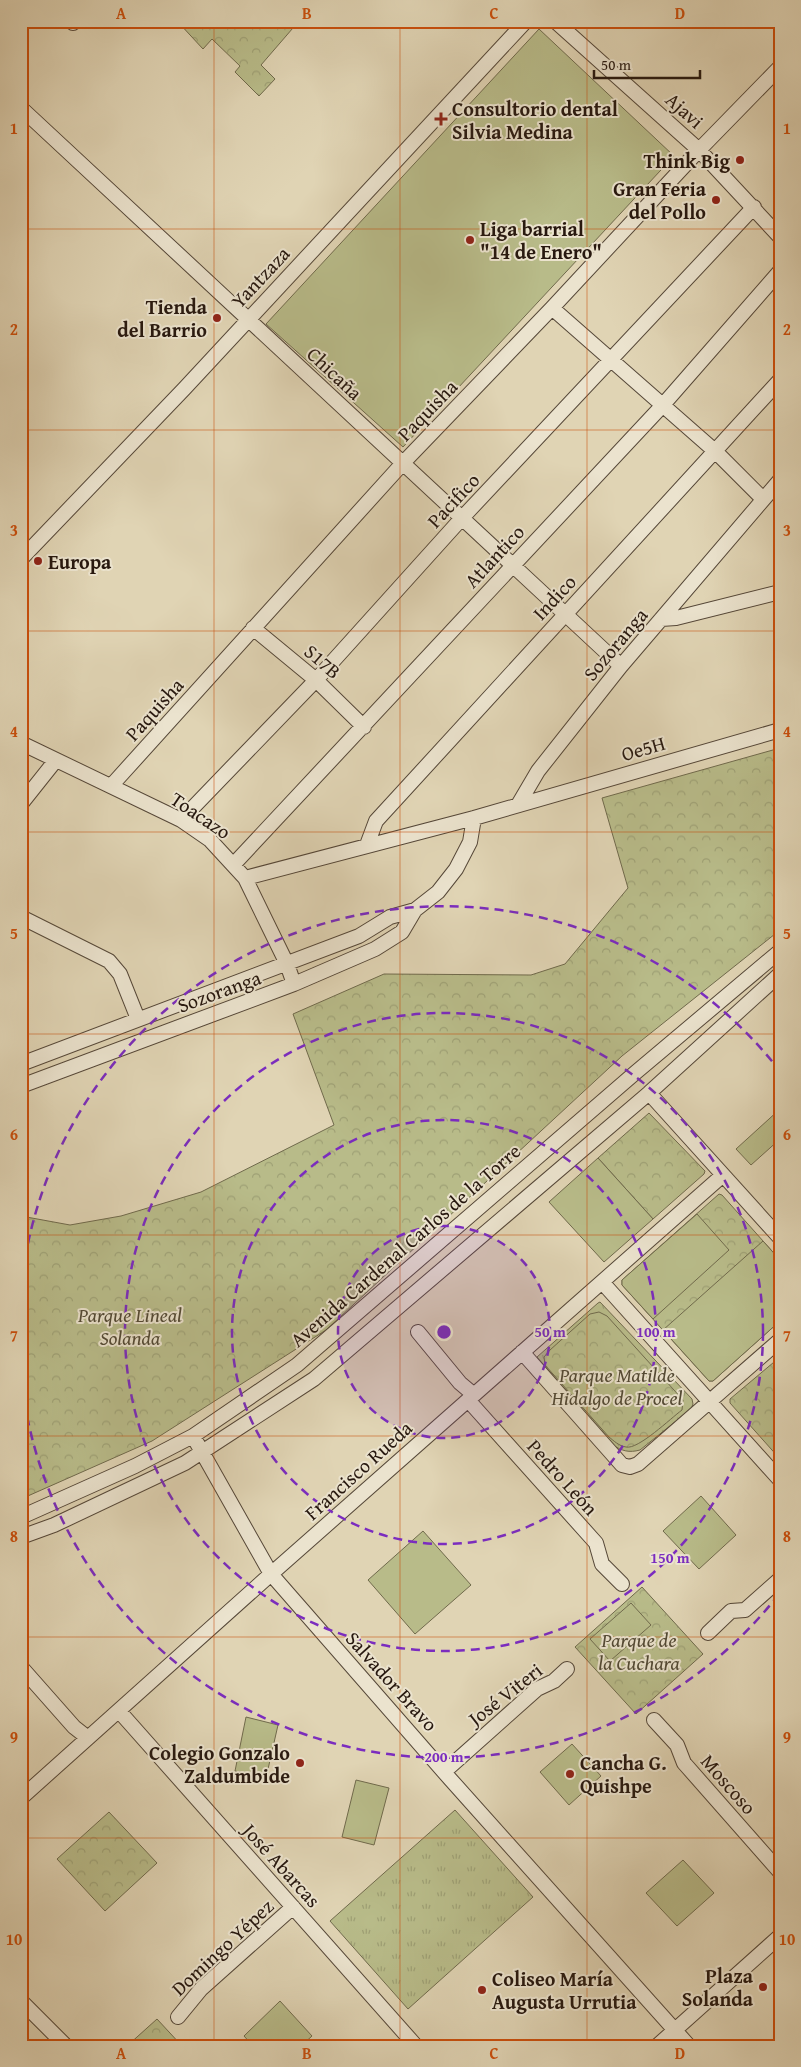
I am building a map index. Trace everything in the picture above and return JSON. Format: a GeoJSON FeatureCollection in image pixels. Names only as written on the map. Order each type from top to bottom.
{"type":"FeatureCollection","features":[{"type":"Feature","properties":{"kind":"street","name":"Yantzaza"},"geometry":{"type":"LineString","coordinates":[[21,559],[178,396],[526,21]]}},
{"type":"Feature","properties":{"kind":"street","name":"Ajavi"},"geometry":{"type":"LineString","coordinates":[[555,21],[699,150],[780,237]]}},
{"type":"Feature","properties":{"kind":"street","name":"Paquisha"},"geometry":{"type":"LineString","coordinates":[[111,786],[404,464],[699,150],[780,67]]}},
{"type":"Feature","properties":{"kind":"street","name":"Chicaña"},"geometry":{"type":"LineString","coordinates":[[21,108],[621,666]]}},
{"type":"Feature","properties":{"kind":"street","name":"Pacifico"},"geometry":{"type":"LineString","coordinates":[[181,820],[316,680],[462,518],[754,208]]}},
{"type":"Feature","properties":{"kind":"street","name":"Atlantico"},"geometry":{"type":"LineString","coordinates":[[234,864],[662,406],[780,271]]}},
{"type":"Feature","properties":{"kind":"street"},"geometry":{"type":"LineString","coordinates":[[552,308],[610,361],[716,452],[763,499]]}},
{"type":"Feature","properties":{"kind":"street","name":"Indico"},"geometry":{"type":"LineString","coordinates":[[367,845],[376,821],[780,380]]}},
{"type":"Feature","properties":{"kind":"street","name":"Sozoranga"},"geometry":{"type":"LineString","coordinates":[[518,805],[538,771],[621,666],[780,480]]}},
{"type":"Feature","properties":{"kind":"street"},"geometry":{"type":"LineString","coordinates":[[661,620],[780,592]]}},
{"type":"Feature","properties":{"kind":"street","name":"S17B"},"geometry":{"type":"LineString","coordinates":[[253,628],[316,680],[364,726]]}},
{"type":"Feature","properties":{"kind":"street","name":"Oe5H"},"geometry":{"type":"LineString","coordinates":[[518,805],[780,730]]}},
{"type":"Feature","properties":{"kind":"street","name":"Toacazo"},"geometry":{"type":"LineString","coordinates":[[21,743],[181,820],[210,840],[245,878],[287,964],[294,984]]}},
{"type":"Feature","properties":{"kind":"street"},"geometry":{"type":"LineString","coordinates":[[21,804],[56,760]]}},
{"type":"Feature","properties":{"kind":"street"},"geometry":{"type":"LineString","coordinates":[[245,878],[518,805]]}},
{"type":"Feature","properties":{"kind":"street","name":"Sozoranga"},"geometry":{"type":"LineString","coordinates":[[21,1064],[359,936],[390,918],[415,910],[438,892],[456,869],[470,842],[474,818]]}},
{"type":"Feature","properties":{"kind":"street","name":"Sozoranga"},"geometry":{"type":"LineString","coordinates":[[21,1086],[294,984],[375,949],[402,932],[415,910]]}},
{"type":"Feature","properties":{"kind":"street"},"geometry":{"type":"LineString","coordinates":[[21,917],[109,961],[120,974],[138,1019]]}},
{"type":"Feature","properties":{"kind":"street","name":"Avenida Cardenal Carlos de la Torre"},"geometry":{"type":"LineString","coordinates":[[21,1517],[135,1466],[193,1436],[297,1365],[635,1073],[780,951]]}},
{"type":"Feature","properties":{"kind":"street","name":"Avenida Cardenal Carlos de la Torre"},"geometry":{"type":"LineString","coordinates":[[21,1537],[54,1525],[202,1454],[314,1380],[649,1093],[780,974]]}},
{"type":"Feature","properties":{"kind":"street"},"geometry":{"type":"LineString","coordinates":[[649,1093],[780,1238]]}},
{"type":"Feature","properties":{"kind":"street","name":"Francisco Rueda"},"geometry":{"type":"LineString","coordinates":[[21,1798],[470,1397],[723,1175]]}},
{"type":"Feature","properties":{"kind":"street"},"geometry":{"type":"LineString","coordinates":[[602,1282],[780,1480]]}},
{"type":"Feature","properties":{"kind":"street","name":"Pedro León"},"geometry":{"type":"LineString","coordinates":[[418,1332],[470,1397],[596,1543],[602,1564],[622,1584]]}},
{"type":"Feature","properties":{"kind":"street"},"geometry":{"type":"LineString","coordinates":[[522,1352],[622,1465],[630,1467],[638,1464],[780,1340]]}},
{"type":"Feature","properties":{"kind":"street","name":"Salvador Bravo"},"geometry":{"type":"LineString","coordinates":[[193,1436],[271,1574],[457,1787],[689,2046]]}},
{"type":"Feature","properties":{"kind":"street"},"geometry":{"type":"LineString","coordinates":[[708,1633],[731,1611],[745,1610],[780,1580]]}},
{"type":"Feature","properties":{"kind":"street"},"geometry":{"type":"LineString","coordinates":[[21,1667],[74,1727],[88,1738]]}},
{"type":"Feature","properties":{"kind":"street","name":"José Viteri"},"geometry":{"type":"LineString","coordinates":[[445,1771],[537,1690],[554,1681],[567,1669]]}},
{"type":"Feature","properties":{"kind":"street","name":"José Abarcas"},"geometry":{"type":"LineString","coordinates":[[118,1711],[416,2046]]}},
{"type":"Feature","properties":{"kind":"street","name":"Moscoso"},"geometry":{"type":"LineString","coordinates":[[654,1720],[677,1745],[684,1762],[780,1872]]}},
{"type":"Feature","properties":{"kind":"street","name":"Domingo Yépez"},"geometry":{"type":"LineString","coordinates":[[178,2017],[201,1989],[293,1908]]}},
{"type":"Feature","properties":{"kind":"street"},"geometry":{"type":"LineString","coordinates":[[657,2046],[780,1936]]}},
{"type":"Feature","properties":{"kind":"street"},"geometry":{"type":"LineString","coordinates":[[21,2001],[66,2046]]}},
{"type":"Feature","properties":{"kind":"green space"},"geometry":{"type":"Polygon","coordinates":[[[179,21],[299,21],[261,65],[275,79],[259,96],[235,72],[240,66],[212,39],[203,49],[179,21]]]}},
{"type":"Feature","properties":{"kind":"green space","name":"Liga barrial \"14 de Enero\""},"geometry":{"type":"Polygon","coordinates":[[[539,29],[674,156],[403,447],[266,324],[539,29]]]}},
{"type":"Feature","properties":{"kind":"green space","name":"Parque Lineal Solanda"},"geometry":{"type":"Polygon","coordinates":[[[780,748],[780,930],[622,1056],[326,1330],[152,1441],[21,1499],[21,1216],[70,1225],[121,1216],[201,1192],[334,1125],[293,1014],[384,974],[531,975],[565,964],[628,888],[602,798],[780,748]]]}},
{"type":"Feature","properties":{"kind":"green space"},"geometry":{"type":"Polygon","coordinates":[[[780,1109],[780,1139],[751,1165],[736,1149],[780,1109]]]}},
{"type":"Feature","properties":{"kind":"green space"},"geometry":{"type":"Polygon","coordinates":[[[649,1113],[705,1171],[704,1174],[653,1219],[598,1158],[649,1113]]]}},
{"type":"Feature","properties":{"kind":"green space"},"geometry":{"type":"Polygon","coordinates":[[[598,1158],[653,1219],[604,1262],[549,1202],[598,1158]]]}},
{"type":"Feature","properties":{"kind":"green space"},"geometry":{"type":"Polygon","coordinates":[[[719,1194],[722,1195],[780,1260],[780,1321],[713,1381],[709,1381],[622,1285],[622,1280],[719,1194]]]}},
{"type":"Feature","properties":{"kind":"green space"},"geometry":{"type":"Polygon","coordinates":[[[697,1214],[729,1250],[653,1319],[622,1285],[622,1280],[697,1214]]]}},
{"type":"Feature","properties":{"kind":"green space"},"geometry":{"type":"Polygon","coordinates":[[[763,1241],[780,1260],[780,1321],[713,1381],[709,1381],[663,1330],[763,1241]]]}},
{"type":"Feature","properties":{"kind":"green space","name":"Parque Matilde Hidalgo de Procel"},"geometry":{"type":"Polygon","coordinates":[[[600,1302],[692,1399],[691,1409],[640,1450],[626,1451],[613,1445],[537,1357],[600,1302]]]}},
{"type":"Feature","properties":{"kind":"green space","name":"Parque Matilde Hidalgo de Procel"},"geometry":{"type":"Polygon","coordinates":[[[599,1312],[607,1316],[683,1400],[682,1410],[646,1439],[631,1447],[621,1446],[609,1437],[545,1365],[544,1357],[550,1350],[590,1314],[599,1312]]]}},
{"type":"Feature","properties":{"kind":"green space"},"geometry":{"type":"Polygon","coordinates":[[[780,1357],[780,1459],[730,1403],[730,1399],[780,1357]]]}},
{"type":"Feature","properties":{"kind":"green space"},"geometry":{"type":"Polygon","coordinates":[[[701,1496],[736,1535],[699,1569],[663,1531],[701,1496]]]}},
{"type":"Feature","properties":{"kind":"green space"},"geometry":{"type":"Polygon","coordinates":[[[423,1531],[471,1585],[415,1634],[368,1580],[423,1531]]]}},
{"type":"Feature","properties":{"kind":"green space","name":"Parque de la Cuchara"},"geometry":{"type":"Polygon","coordinates":[[[642,1587],[703,1654],[636,1714],[575,1647],[642,1587]]]}},
{"type":"Feature","properties":{"kind":"green space"},"geometry":{"type":"Polygon","coordinates":[[[631,1603],[651,1625],[610,1661],[590,1639],[631,1603]]]}},
{"type":"Feature","properties":{"kind":"green space"},"geometry":{"type":"Polygon","coordinates":[[[246,1717],[278,1725],[266,1778],[235,1771],[246,1717]]]}},
{"type":"Feature","properties":{"kind":"green space","name":"Cancha G. Quishpe"},"geometry":{"type":"Polygon","coordinates":[[[572,1744],[601,1776],[569,1805],[540,1772],[572,1744]]]}},
{"type":"Feature","properties":{"kind":"green space"},"geometry":{"type":"Polygon","coordinates":[[[356,1780],[389,1788],[374,1845],[342,1837],[356,1780]]]}},
{"type":"Feature","properties":{"kind":"green space"},"geometry":{"type":"Polygon","coordinates":[[[455,1810],[533,1897],[408,2009],[330,1921],[455,1810]]]}},
{"type":"Feature","properties":{"kind":"green space"},"geometry":{"type":"Polygon","coordinates":[[[109,1812],[157,1863],[105,1911],[57,1859],[109,1812]]]}},
{"type":"Feature","properties":{"kind":"green space"},"geometry":{"type":"Polygon","coordinates":[[[683,1860],[714,1893],[677,1926],[646,1893],[683,1860]]]}},
{"type":"Feature","properties":{"kind":"green space"},"geometry":{"type":"Polygon","coordinates":[[[280,2001],[312,2036],[301,2046],[253,2046],[244,2036],[280,2001]]]}},
{"type":"Feature","properties":{"kind":"green space"},"geometry":{"type":"Polygon","coordinates":[[[157,2019],[182,2046],[127,2046],[157,2019]]]}},
{"type":"Feature","properties":{"kind":"place","name":"Consultorio dental Silvia Medina"},"geometry":{"type":"Point","coordinates":[441,119]}},
{"type":"Feature","properties":{"kind":"place","name":"Think Big"},"geometry":{"type":"Point","coordinates":[740,160]}},
{"type":"Feature","properties":{"kind":"place","name":"Gran Feria del Pollo"},"geometry":{"type":"Point","coordinates":[716,200]}},
{"type":"Feature","properties":{"kind":"place","name":"Liga barrial \"14 de Enero\""},"geometry":{"type":"Point","coordinates":[470,240]}},
{"type":"Feature","properties":{"kind":"place","name":"Tienda del Barrio"},"geometry":{"type":"Point","coordinates":[217,318]}},
{"type":"Feature","properties":{"kind":"place","name":"Europa"},"geometry":{"type":"Point","coordinates":[38,561]}},
{"type":"Feature","properties":{"kind":"place","name":"Colegio Gonzalo Zaldumbide"},"geometry":{"type":"Point","coordinates":[300,1763]}},
{"type":"Feature","properties":{"kind":"place","name":"Cancha G. Quishpe"},"geometry":{"type":"Point","coordinates":[570,1774]}},
{"type":"Feature","properties":{"kind":"place","name":"Plaza Solanda"},"geometry":{"type":"Point","coordinates":[763,1987]}},
{"type":"Feature","properties":{"kind":"place","name":"Coliseo María Augusta Urrutia"},"geometry":{"type":"Point","coordinates":[482,1990]}}]}
